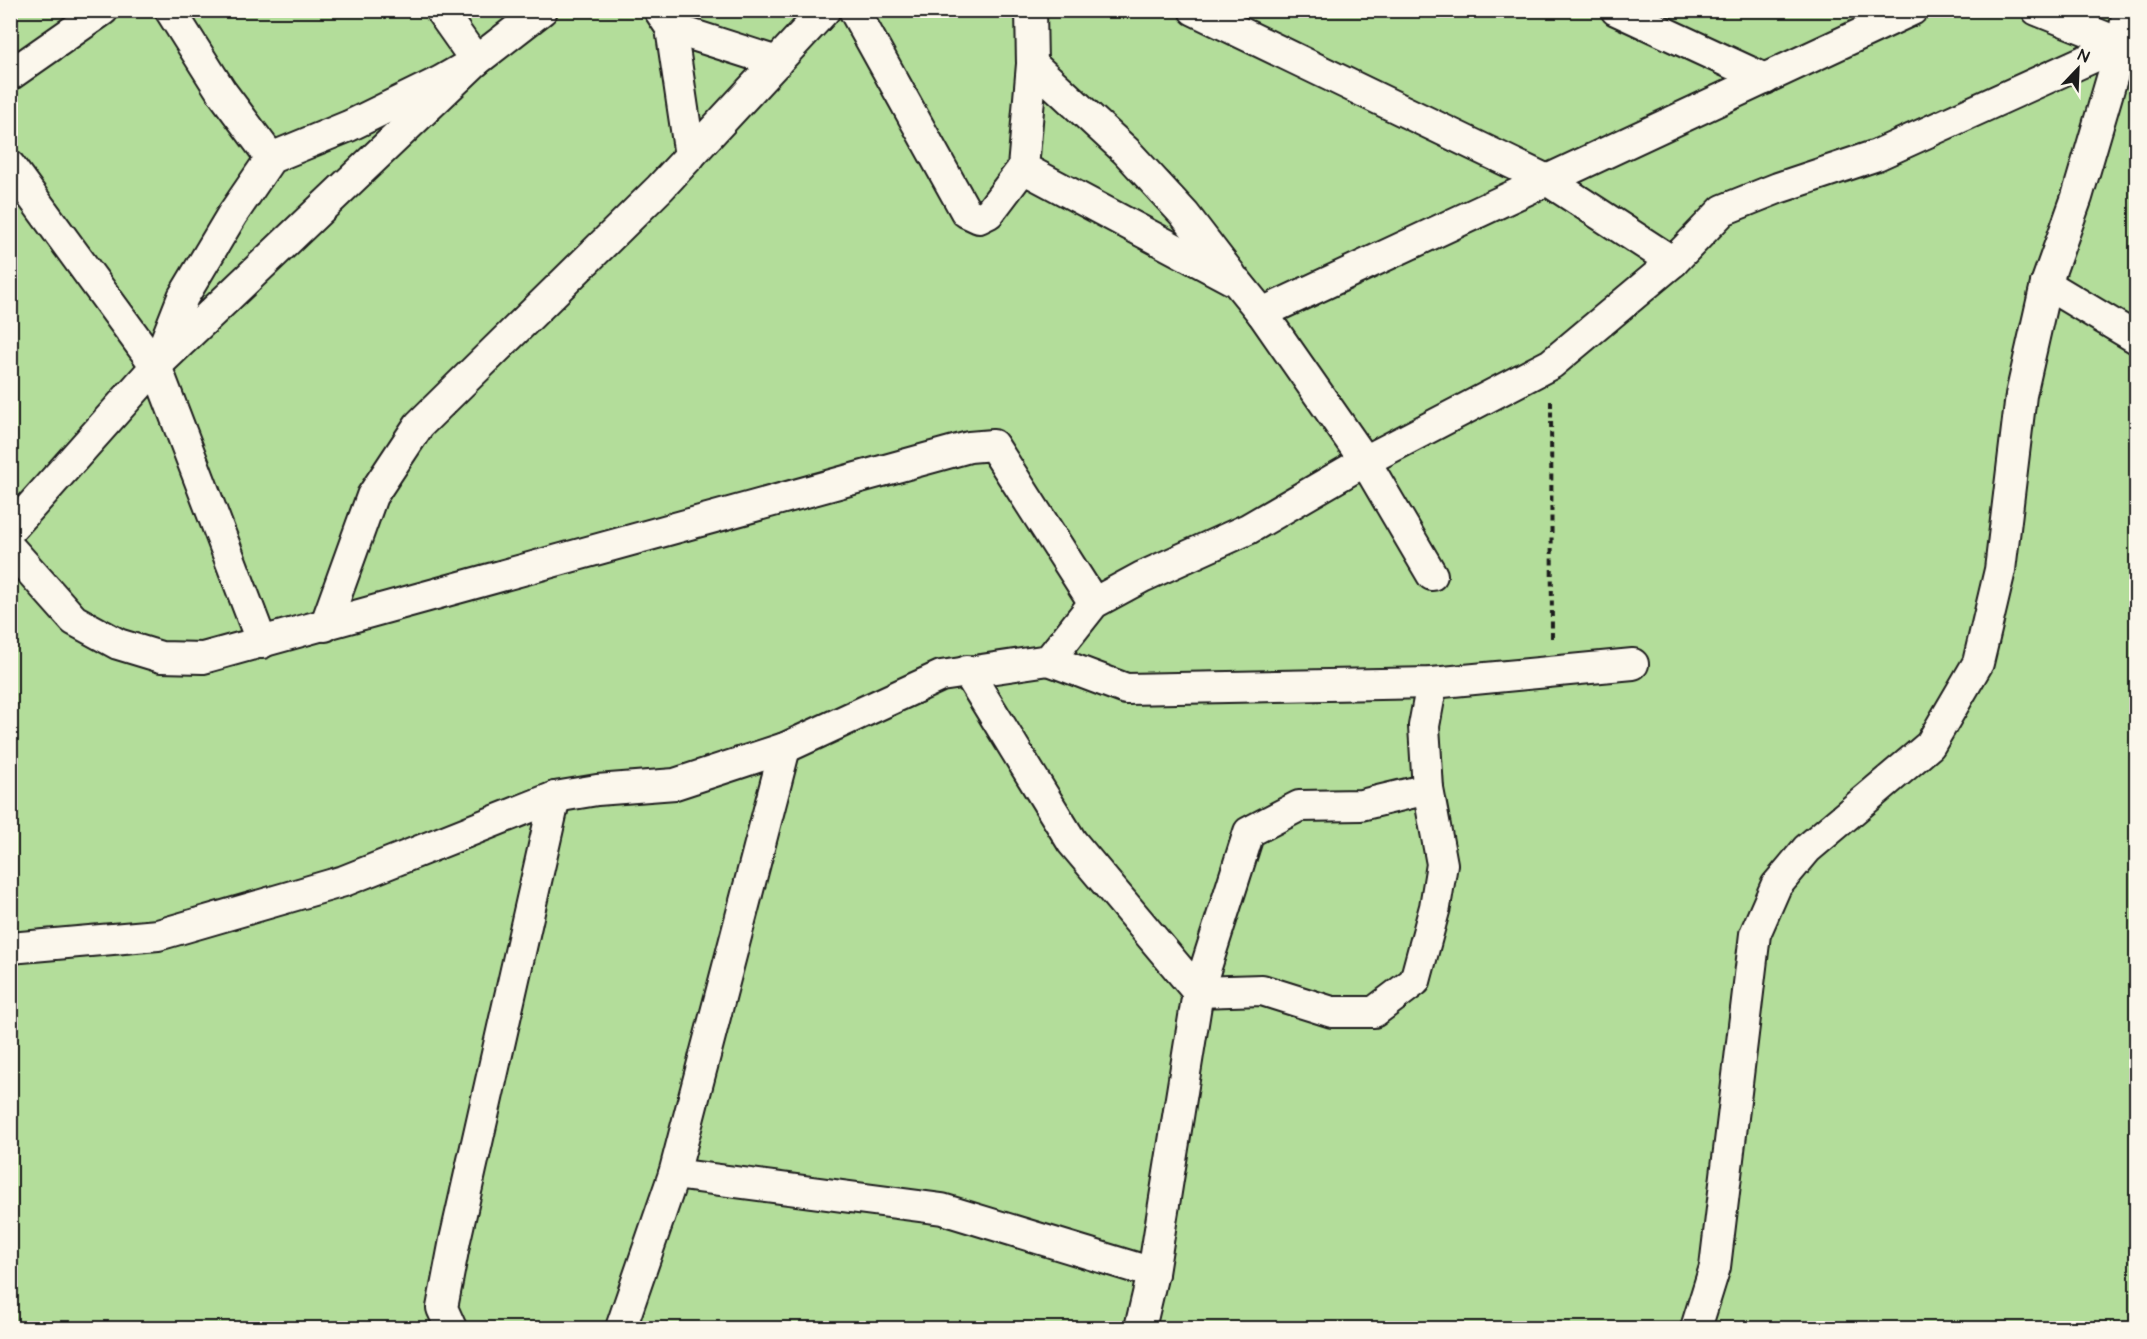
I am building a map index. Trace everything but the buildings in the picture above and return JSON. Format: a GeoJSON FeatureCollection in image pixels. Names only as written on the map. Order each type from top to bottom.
{"type":"FeatureCollection","features":[{"type":"Feature","properties":{"kind":"street"},"geometry":{"type":"LineString","coordinates":[[10,75],[103,10]]}},
{"type":"Feature","properties":{"kind":"street"},"geometry":{"type":"LineString","coordinates":[[170,10],[221,91],[271,158]]}},
{"type":"Feature","properties":{"kind":"street"},"geometry":{"type":"LineString","coordinates":[[440,10],[476,61]]}},
{"type":"Feature","properties":{"kind":"street"},"geometry":{"type":"LineString","coordinates":[[10,530],[156,366],[476,61],[542,10]]}},
{"type":"Feature","properties":{"kind":"street"},"geometry":{"type":"LineString","coordinates":[[325,626],[372,496],[419,425],[578,270],[690,156],[825,10]]}},
{"type":"Feature","properties":{"kind":"street"},"geometry":{"type":"LineString","coordinates":[[854,10],[966,212],[979,218],[989,213],[1023,168],[1032,64],[1031,10]]}},
{"type":"Feature","properties":{"kind":"street"},"geometry":{"type":"LineString","coordinates":[[1194,10],[1547,180],[1673,262]]}},
{"type":"Feature","properties":{"kind":"street"},"geometry":{"type":"LineString","coordinates":[[1616,10],[1765,79]]}},
{"type":"Feature","properties":{"kind":"street"},"geometry":{"type":"LineString","coordinates":[[1262,313],[1912,10]]}},
{"type":"Feature","properties":{"kind":"street"},"geometry":{"type":"LineString","coordinates":[[2037,10],[2122,44]]}},
{"type":"Feature","properties":{"kind":"street"},"geometry":{"type":"LineString","coordinates":[[1696,1329],[1715,1267],[1755,934],[1776,886],[1807,849],[1930,745],[1978,663],[2000,570],[2021,396],[2046,284],[2077,197],[2122,44],[2128,10]]}},
{"type":"Feature","properties":{"kind":"street"},"geometry":{"type":"LineString","coordinates":[[665,19],[777,62]]}},
{"type":"Feature","properties":{"kind":"street"},"geometry":{"type":"LineString","coordinates":[[665,19],[690,156]]}},
{"type":"Feature","properties":{"kind":"street"},"geometry":{"type":"LineString","coordinates":[[1049,660],[1094,603],[1142,577],[1248,529],[1365,461],[1551,364],[1673,262],[1723,210],[1778,188],[1877,155],[2122,44]]}},
{"type":"Feature","properties":{"kind":"street"},"geometry":{"type":"LineString","coordinates":[[156,366],[183,297],[232,214],[271,158],[349,126],[476,61]]}},
{"type":"Feature","properties":{"kind":"street"},"geometry":{"type":"LineString","coordinates":[[1032,64],[1126,151],[1185,215],[1262,313],[1365,461],[1432,575]]}},
{"type":"Feature","properties":{"kind":"street"},"geometry":{"type":"LineString","coordinates":[[10,165],[156,366],[262,643]]}},
{"type":"Feature","properties":{"kind":"street"},"geometry":{"type":"LineString","coordinates":[[1023,168],[1237,282]]}},
{"type":"Feature","properties":{"kind":"street"},"geometry":{"type":"LineString","coordinates":[[2046,284],[2136,338]]}},
{"type":"Feature","properties":{"kind":"street"},"geometry":{"type":"LineString","coordinates":[[10,548],[74,620],[118,644],[161,657],[203,658],[969,447],[993,445],[1094,603]]}},
{"type":"Feature","properties":{"kind":"street"},"geometry":{"type":"LineString","coordinates":[[10,948],[158,934],[344,881],[555,797],[597,790],[675,784],[785,748],[941,676],[967,671],[1049,660],[1126,689],[1432,683],[1633,664]]}},
{"type":"Feature","properties":{"kind":"street"},"geometry":{"type":"LineString","coordinates":[[967,671],[1072,842],[1198,992]]}},
{"type":"Feature","properties":{"kind":"street"},"geometry":{"type":"LineString","coordinates":[[1198,992],[1262,990],[1332,1012],[1374,1012],[1414,981],[1435,907],[1442,864],[1428,789],[1424,726],[1432,683]]}},
{"type":"Feature","properties":{"kind":"street"},"geometry":{"type":"LineString","coordinates":[[621,1329],[674,1173],[785,748]]}},
{"type":"Feature","properties":{"kind":"street"},"geometry":{"type":"LineString","coordinates":[[1140,1329],[1153,1273],[1198,992],[1249,832],[1299,806],[1361,806],[1428,789]]}},
{"type":"Feature","properties":{"kind":"street"},"geometry":{"type":"LineString","coordinates":[[451,1329],[442,1308],[450,1263],[555,797]]}},
{"type":"Feature","properties":{"kind":"street"},"geometry":{"type":"LineString","coordinates":[[674,1173],[942,1209],[1153,1273]]}},
{"type":"Feature","properties":{"kind":"path"},"geometry":{"type":"LineString","coordinates":[[1551,364],[1552,672]]}},
{"type":"Feature","properties":{"kind":"green space"},"geometry":{"type":"Polygon","coordinates":[[[11,11],[2136,11],[2136,1328],[11,1328],[11,11]]]}}]}
